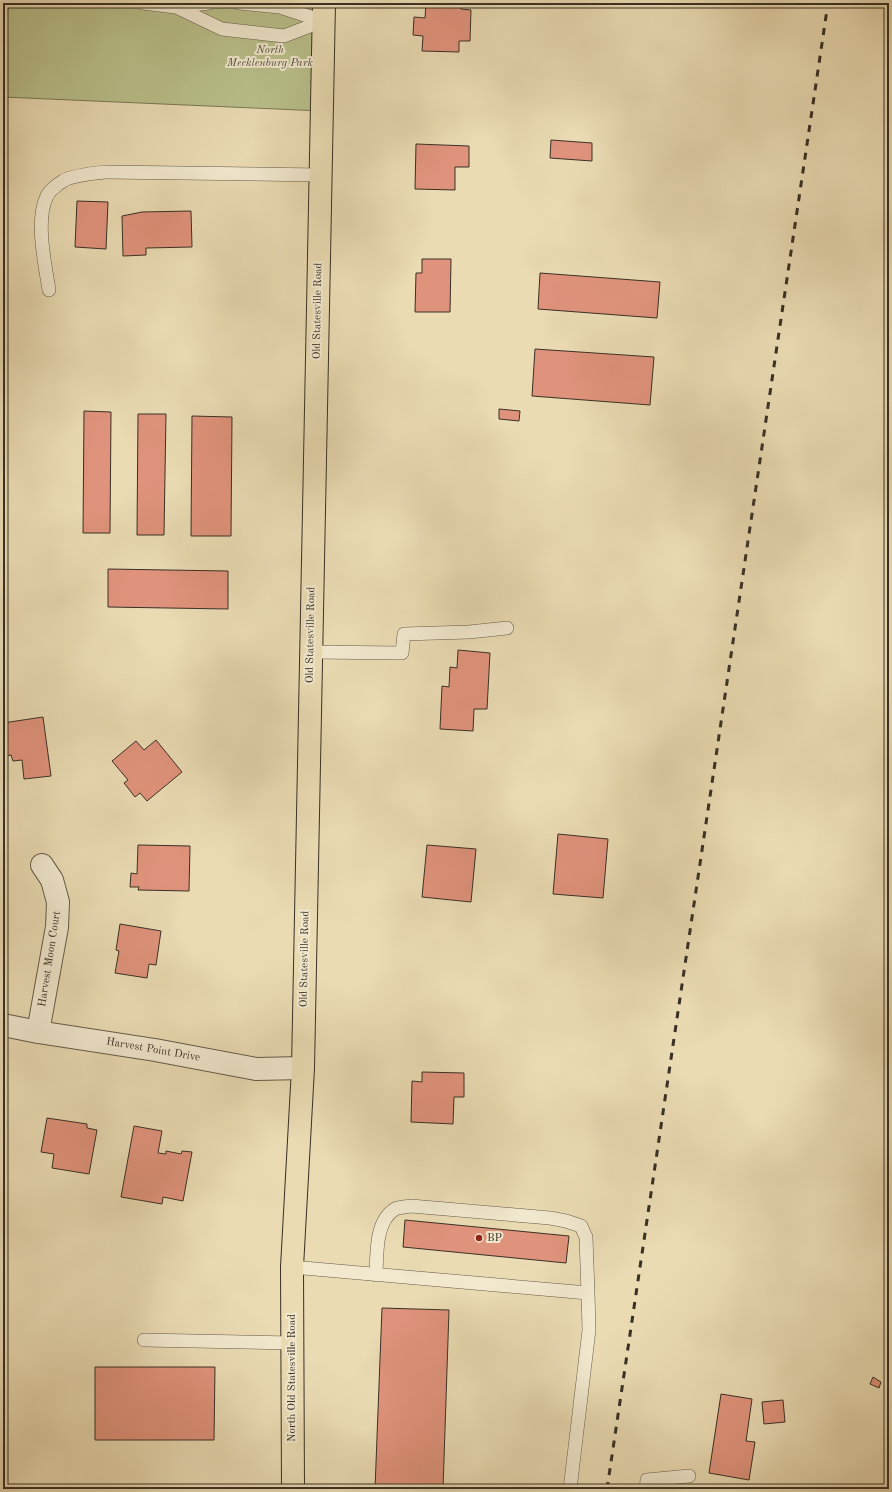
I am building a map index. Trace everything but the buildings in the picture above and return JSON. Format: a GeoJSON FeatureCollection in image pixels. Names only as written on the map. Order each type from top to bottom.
{"type":"FeatureCollection","features":[{"type":"Feature","properties":{"kind":"main road","name":"Old Statesville Road"},"geometry":{"type":"LineString","coordinates":[[292,1267],[303,1068],[324,12]]}},
{"type":"Feature","properties":{"kind":"main road","name":"North Old Statesville Road"},"geometry":{"type":"LineString","coordinates":[[292,1267],[292,1489]]}},
{"type":"Feature","properties":{"kind":"street","name":"Harvest Moon Court"},"geometry":{"type":"LineString","coordinates":[[38,1032],[57,927],[58,902],[52,880],[42,865]]}},
{"type":"Feature","properties":{"kind":"street","name":"Harvest Point Drive"},"geometry":{"type":"LineString","coordinates":[[3,1025],[38,1032],[155,1050],[256,1069],[303,1068]]}},
{"type":"Feature","properties":{"kind":"lane"},"geometry":{"type":"LineString","coordinates":[[144,3],[176,7],[209,3]]}},
{"type":"Feature","properties":{"kind":"lane"},"geometry":{"type":"LineString","coordinates":[[240,3],[324,12]]}},
{"type":"Feature","properties":{"kind":"lane"},"geometry":{"type":"LineString","coordinates":[[176,7],[222,29],[284,36],[324,12]]}},
{"type":"Feature","properties":{"kind":"lane"},"geometry":{"type":"LineString","coordinates":[[49,290],[42,241],[42,219],[47,195],[63,181],[87,174],[108,172],[320,175]]}},
{"type":"Feature","properties":{"kind":"lane"},"geometry":{"type":"LineString","coordinates":[[311,652],[402,653],[404,634],[469,632],[507,628]]}},
{"type":"Feature","properties":{"kind":"lane"},"geometry":{"type":"LineString","coordinates":[[376,1275],[380,1232],[386,1218],[396,1208],[411,1206],[550,1218],[581,1226],[586,1237],[589,1330],[570,1489]]}},
{"type":"Feature","properties":{"kind":"lane"},"geometry":{"type":"LineString","coordinates":[[292,1267],[588,1293]]}},
{"type":"Feature","properties":{"kind":"lane"},"geometry":{"type":"LineString","coordinates":[[144,1340],[293,1344]]}},
{"type":"Feature","properties":{"kind":"lane"},"geometry":{"type":"LineString","coordinates":[[646,1489],[647,1480],[689,1476]]}},
{"type":"Feature","properties":{"kind":"green space","name":"North Mecklenburg Park"},"geometry":{"type":"Polygon","coordinates":[[[3,3],[324,3],[322,111],[3,97],[3,3]]]}},
{"type":"Feature","properties":{"kind":"railway"},"geometry":{"type":"LineString","coordinates":[[607,1489],[828,3]]}},
{"type":"Feature","properties":{"kind":"place","name":"BP"},"geometry":{"type":"Point","coordinates":[479,1238]}}]}
